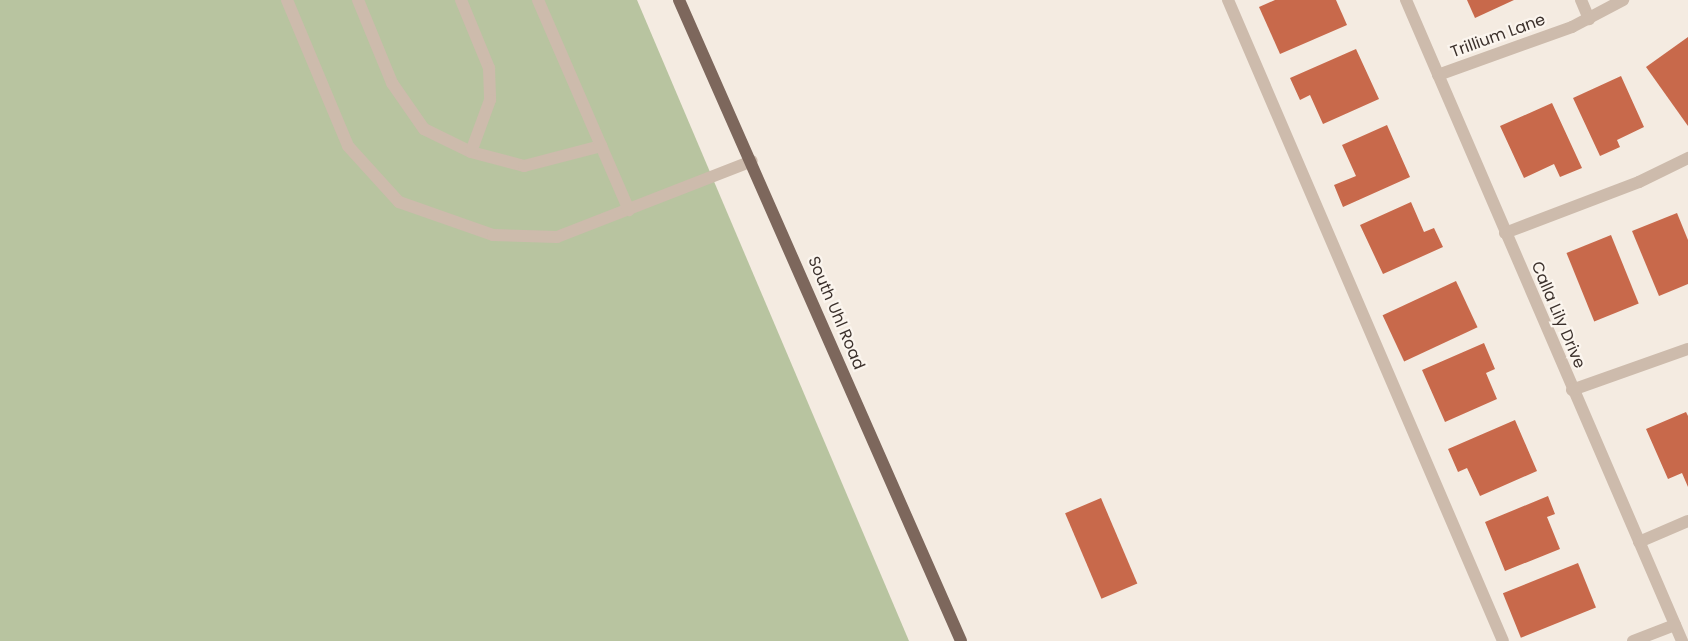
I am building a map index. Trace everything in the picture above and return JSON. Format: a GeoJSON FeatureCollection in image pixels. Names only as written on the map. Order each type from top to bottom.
{"type":"FeatureCollection","features":[{"type":"Feature","properties":{"kind":"main road","name":"South Uhl Road"},"geometry":{"type":"LineString","coordinates":[[679,0],[752,161],[961,641]]}},
{"type":"Feature","properties":{"kind":"street"},"geometry":{"type":"LineString","coordinates":[[288,0],[348,146],[399,202],[493,235],[557,237],[752,161]]}},
{"type":"Feature","properties":{"kind":"street"},"geometry":{"type":"LineString","coordinates":[[358,0],[392,84],[424,129],[471,152],[524,166],[601,146]]}},
{"type":"Feature","properties":{"kind":"street"},"geometry":{"type":"LineString","coordinates":[[462,0],[489,68],[490,100],[471,152]]}},
{"type":"Feature","properties":{"kind":"street"},"geometry":{"type":"LineString","coordinates":[[538,0],[628,210]]}},
{"type":"Feature","properties":{"kind":"street"},"geometry":{"type":"LineString","coordinates":[[1228,0],[1503,641]]}},
{"type":"Feature","properties":{"kind":"street","name":"Calla Lily Drive"},"geometry":{"type":"LineString","coordinates":[[1406,0],[1572,390],[1682,641]]}},
{"type":"Feature","properties":{"kind":"street"},"geometry":{"type":"LineString","coordinates":[[1581,0],[1589,19]]}},
{"type":"Feature","properties":{"kind":"street","name":"Trillium Lane"},"geometry":{"type":"LineString","coordinates":[[1438,75],[1589,19],[1623,0]]}},
{"type":"Feature","properties":{"kind":"street"},"geometry":{"type":"LineString","coordinates":[[1505,233],[1639,182],[1688,158]]}},
{"type":"Feature","properties":{"kind":"street"},"geometry":{"type":"LineString","coordinates":[[1572,390],[1688,349]]}},
{"type":"Feature","properties":{"kind":"street"},"geometry":{"type":"LineString","coordinates":[[1639,542],[1688,521]]}},
{"type":"Feature","properties":{"kind":"street"},"geometry":{"type":"LineString","coordinates":[[1633,641],[1675,625]]}},
{"type":"Feature","properties":{"kind":"green space"},"geometry":{"type":"Polygon","coordinates":[[[0,0],[637,0],[909,641],[0,641],[0,0]]]}},
{"type":"Feature","properties":{"kind":"building"},"geometry":{"type":"Polygon","coordinates":[[[1275,0],[1336,0],[1347,25],[1280,54],[1259,7],[1275,0]]]}},
{"type":"Feature","properties":{"kind":"building"},"geometry":{"type":"Polygon","coordinates":[[[1467,0],[1514,0],[1475,18],[1467,0]]]}},
{"type":"Feature","properties":{"kind":"building"},"geometry":{"type":"Polygon","coordinates":[[[1688,37],[1688,126],[1646,67],[1688,37]]]}},
{"type":"Feature","properties":{"kind":"building"},"geometry":{"type":"Polygon","coordinates":[[[1356,49],[1379,99],[1323,124],[1310,95],[1300,100],[1290,78],[1356,49]]]}},
{"type":"Feature","properties":{"kind":"building"},"geometry":{"type":"Polygon","coordinates":[[[1621,76],[1644,127],[1617,140],[1620,147],[1600,156],[1573,98],[1621,76]]]}},
{"type":"Feature","properties":{"kind":"building"},"geometry":{"type":"Polygon","coordinates":[[[1552,103],[1582,168],[1560,177],[1554,164],[1524,178],[1500,126],[1552,103]]]}},
{"type":"Feature","properties":{"kind":"building"},"geometry":{"type":"Polygon","coordinates":[[[1387,125],[1410,177],[1343,207],[1334,185],[1356,176],[1342,145],[1387,125]]]}},
{"type":"Feature","properties":{"kind":"building"},"geometry":{"type":"Polygon","coordinates":[[[1411,202],[1424,232],[1434,228],[1443,247],[1383,274],[1360,225],[1411,202]]]}},
{"type":"Feature","properties":{"kind":"building"},"geometry":{"type":"Polygon","coordinates":[[[1677,213],[1688,240],[1688,284],[1659,296],[1632,231],[1677,213]]]}},
{"type":"Feature","properties":{"kind":"building"},"geometry":{"type":"Polygon","coordinates":[[[1611,235],[1639,304],[1594,322],[1566,253],[1611,235]]]}},
{"type":"Feature","properties":{"kind":"building"},"geometry":{"type":"Polygon","coordinates":[[[1456,281],[1478,327],[1404,361],[1383,315],[1456,281]]]}},
{"type":"Feature","properties":{"kind":"building"},"geometry":{"type":"Polygon","coordinates":[[[1484,343],[1495,369],[1486,373],[1497,399],[1445,422],[1422,370],[1484,343]]]}},
{"type":"Feature","properties":{"kind":"building"},"geometry":{"type":"Polygon","coordinates":[[[1686,412],[1688,416],[1688,487],[1682,473],[1668,479],[1646,429],[1686,412]]]}},
{"type":"Feature","properties":{"kind":"building"},"geometry":{"type":"Polygon","coordinates":[[[1515,420],[1537,471],[1480,496],[1467,468],[1458,472],[1448,449],[1515,420]]]}},
{"type":"Feature","properties":{"kind":"building"},"geometry":{"type":"Polygon","coordinates":[[[1548,496],[1555,514],[1547,517],[1560,549],[1505,571],[1485,522],[1548,496]]]}},
{"type":"Feature","properties":{"kind":"building"},"geometry":{"type":"Polygon","coordinates":[[[1101,498],[1137,584],[1101,599],[1065,513],[1101,498]]]}},
{"type":"Feature","properties":{"kind":"building"},"geometry":{"type":"Polygon","coordinates":[[[1578,563],[1596,608],[1521,638],[1503,593],[1578,563]]]}}]}
